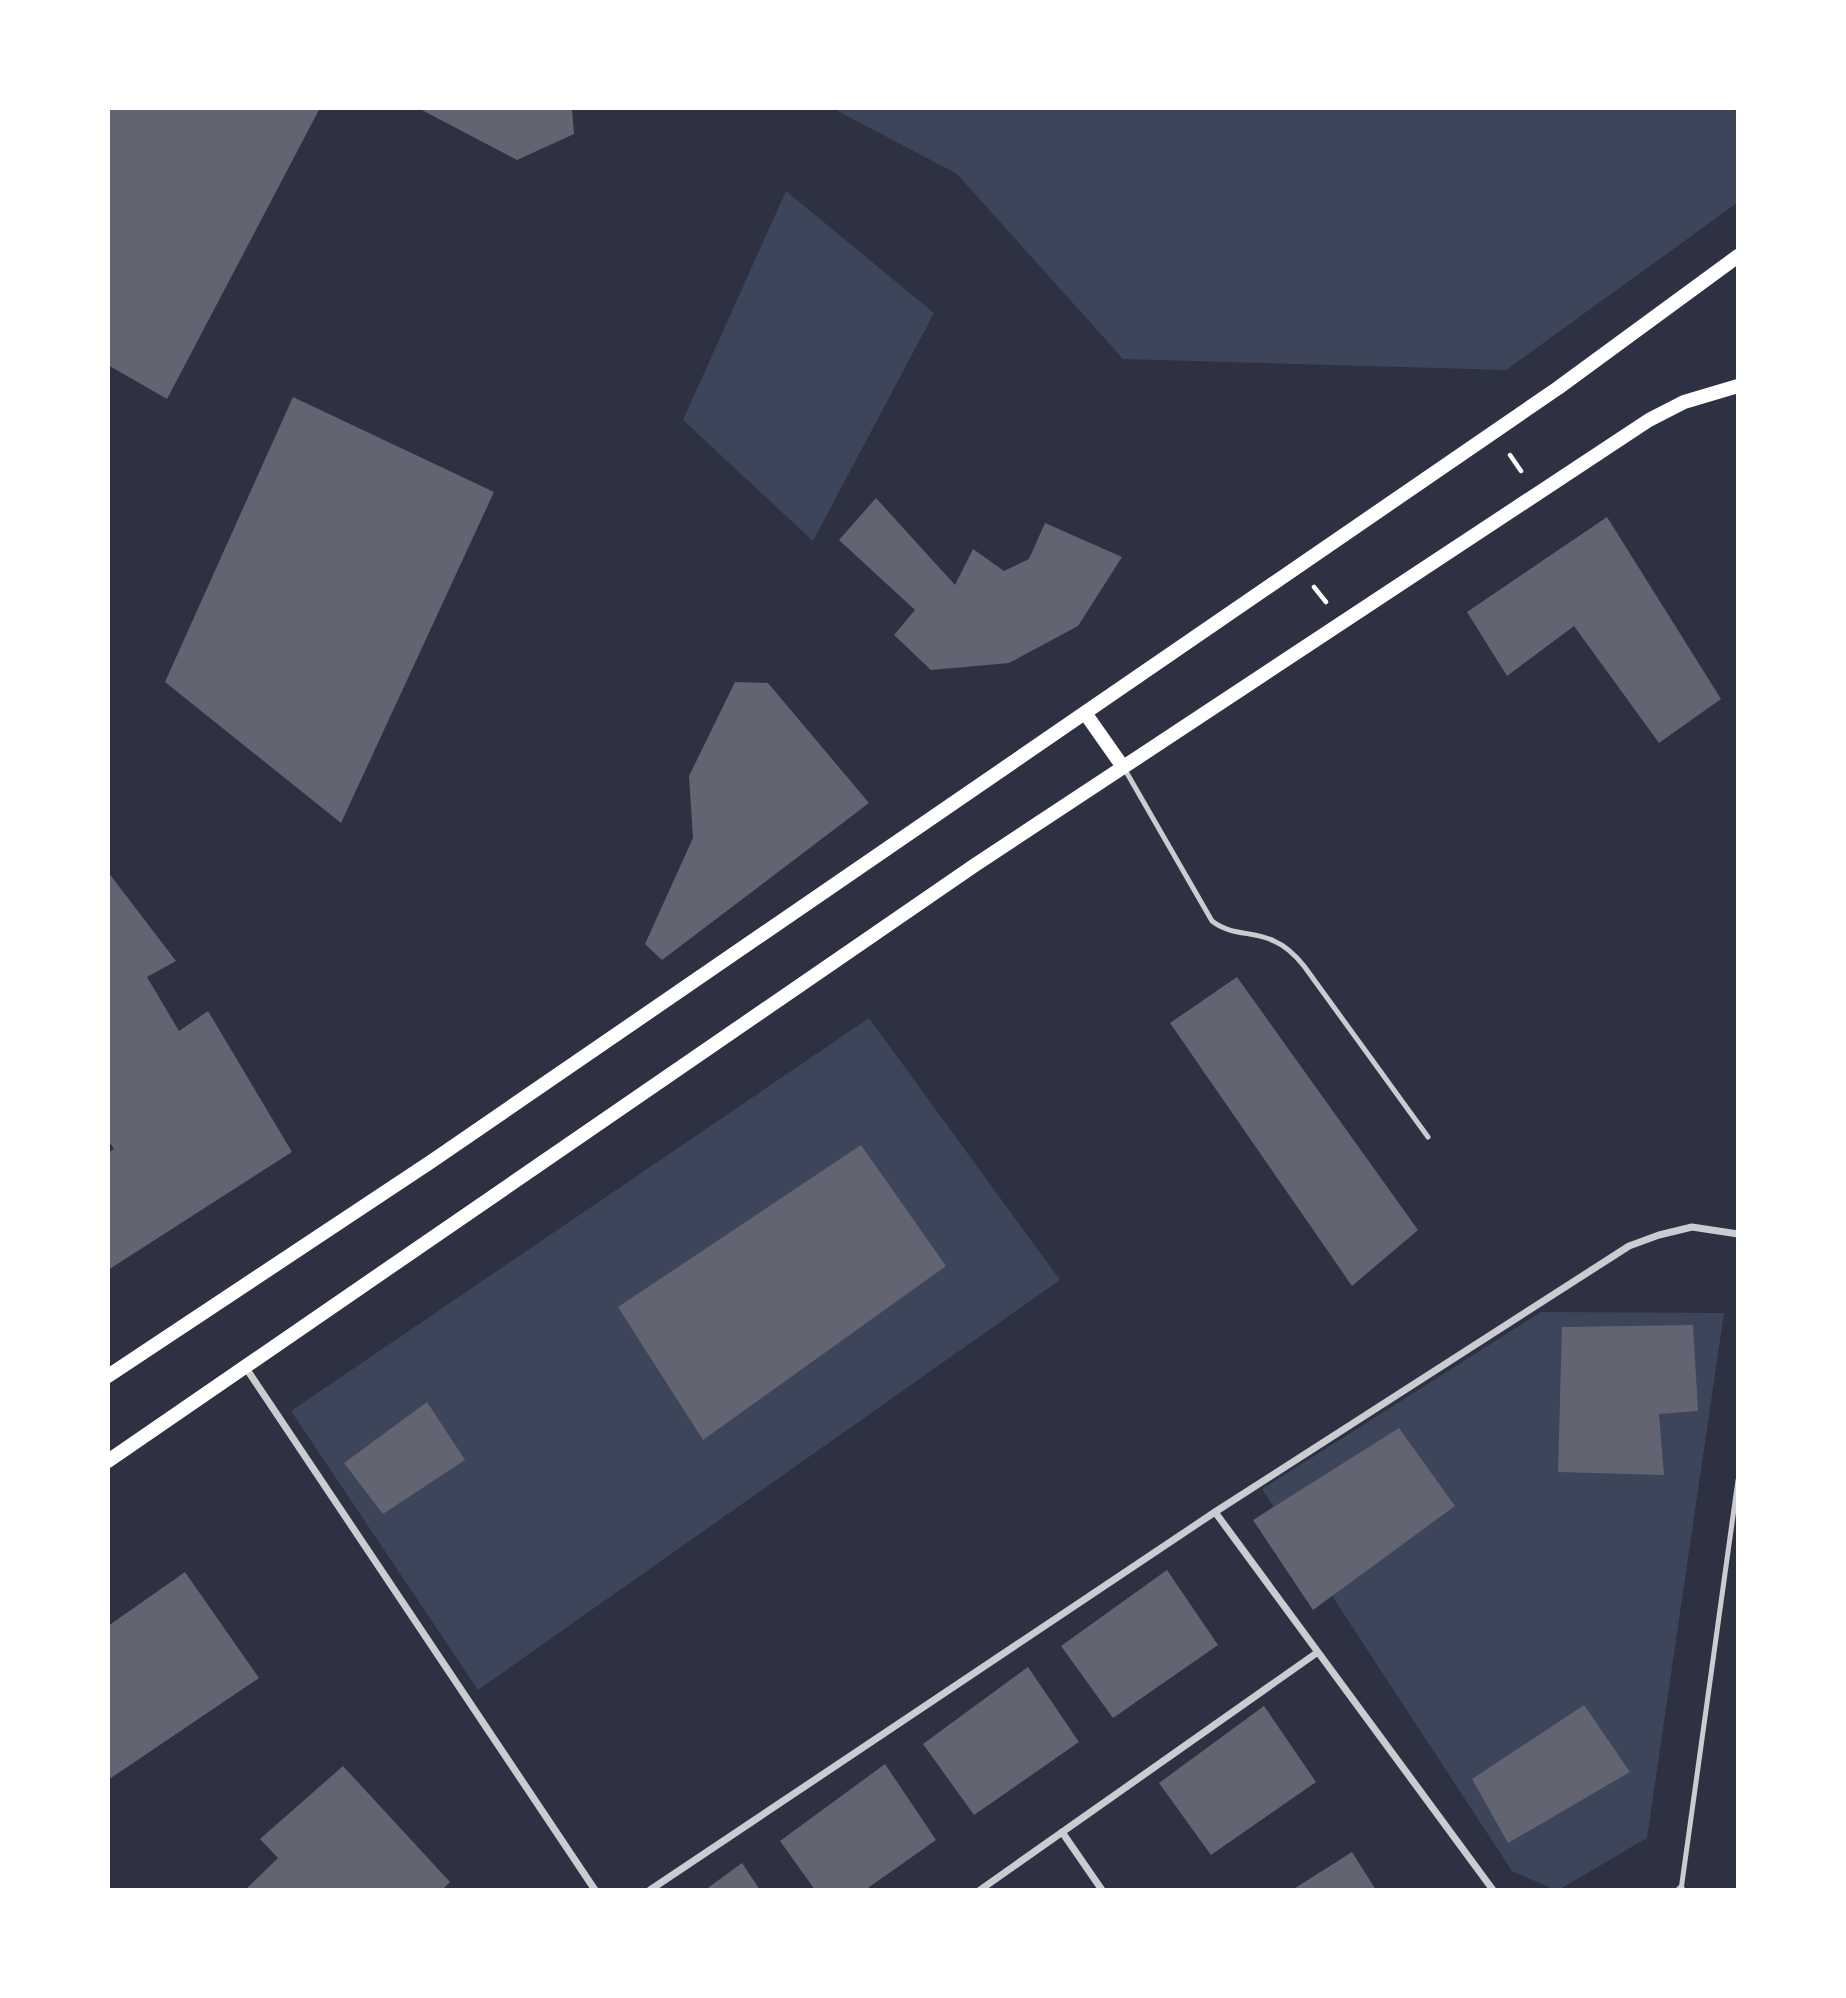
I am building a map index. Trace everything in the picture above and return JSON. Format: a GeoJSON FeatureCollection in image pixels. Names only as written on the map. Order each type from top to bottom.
{"type":"FeatureCollection","features":[{"type":"Feature","properties":{"kind":"main road"},"geometry":{"type":"LineString","coordinates":[[108,1376],[432,1161],[1085,713],[1494,432],[1736,259]]}},
{"type":"Feature","properties":{"kind":"main road"},"geometry":{"type":"LineString","coordinates":[[108,1461],[975,865],[1342,622],[1649,420],[1684,402],[1738,386]]}},
{"type":"Feature","properties":{"kind":"main road"},"geometry":{"type":"LineString","coordinates":[[1085,713],[1123,767]]}},
{"type":"Feature","properties":{"kind":"street"},"geometry":{"type":"LineString","coordinates":[[650,1889],[1215,1512],[1629,1246],[1658,1235],[1692,1227],[1738,1234]]}},
{"type":"Feature","properties":{"kind":"street"},"geometry":{"type":"LineString","coordinates":[[246,1368],[595,1889]]}},
{"type":"Feature","properties":{"kind":"street"},"geometry":{"type":"LineString","coordinates":[[1215,1512],[1493,1889]]}},
{"type":"Feature","properties":{"kind":"street"},"geometry":{"type":"LineString","coordinates":[[980,1889],[1318,1651]]}},
{"type":"Feature","properties":{"kind":"street"},"geometry":{"type":"LineString","coordinates":[[1062,1832],[1102,1889]]}},
{"type":"Feature","properties":{"kind":"lane"},"geometry":{"type":"LineString","coordinates":[[1123,767],[1212,921],[1223,929],[1274,940],[1293,953],[1428,1137]]}},
{"type":"Feature","properties":{"kind":"lane"},"geometry":{"type":"LineString","coordinates":[[1681,1889],[1738,1480]]}},
{"type":"Feature","properties":{"kind":"path"},"geometry":{"type":"LineString","coordinates":[[1494,432],[1537,494]]}},
{"type":"Feature","properties":{"kind":"path"},"geometry":{"type":"LineString","coordinates":[[1297,567],[1342,622]]}},
{"type":"Feature","properties":{"kind":"shaded area"},"geometry":{"type":"Polygon","coordinates":[[[834,109],[1734,109],[1738,115],[1737,203],[1506,370],[1123,359],[957,174],[834,109]]]}},
{"type":"Feature","properties":{"kind":"shaded area"},"geometry":{"type":"Polygon","coordinates":[[[786,191],[934,313],[813,541],[683,420],[786,191]]]}},
{"type":"Feature","properties":{"kind":"shaded area"},"geometry":{"type":"Polygon","coordinates":[[[869,1018],[1060,1280],[478,1690],[291,1411],[869,1018]]]}},
{"type":"Feature","properties":{"kind":"shaded area"},"geometry":{"type":"Polygon","coordinates":[[[1541,1312],[1724,1313],[1647,1838],[1560,1889],[1553,1889],[1512,1871],[1262,1489],[1541,1312]]]}},
{"type":"Feature","properties":{"kind":"building"},"geometry":{"type":"Polygon","coordinates":[[[108,108],[320,108],[167,399],[108,365],[108,108]]]}},
{"type":"Feature","properties":{"kind":"building"},"geometry":{"type":"Polygon","coordinates":[[[418,108],[572,108],[574,134],[517,160],[418,108]]]}},
{"type":"Feature","properties":{"kind":"building"},"geometry":{"type":"Polygon","coordinates":[[[293,397],[494,492],[341,823],[165,682],[293,397]]]}},
{"type":"Feature","properties":{"kind":"building"},"geometry":{"type":"Polygon","coordinates":[[[876,498],[955,585],[973,549],[1004,571],[1029,559],[1045,523],[1122,557],[1078,626],[1009,663],[931,670],[894,635],[915,610],[839,540],[876,498]]]}},
{"type":"Feature","properties":{"kind":"building"},"geometry":{"type":"Polygon","coordinates":[[[1607,517],[1721,699],[1659,743],[1574,626],[1507,676],[1467,612],[1607,517]]]}},
{"type":"Feature","properties":{"kind":"building"},"geometry":{"type":"Polygon","coordinates":[[[735,682],[768,683],[869,803],[662,960],[645,944],[693,838],[689,776],[735,682]]]}},
{"type":"Feature","properties":{"kind":"building"},"geometry":{"type":"Polygon","coordinates":[[[108,872],[176,961],[147,977],[179,1031],[208,1011],[292,1152],[108,1270],[108,1153],[114,1149],[108,1140],[108,872]]]}},
{"type":"Feature","properties":{"kind":"building"},"geometry":{"type":"Polygon","coordinates":[[[1237,977],[1418,1230],[1352,1286],[1170,1023],[1237,977]]]}},
{"type":"Feature","properties":{"kind":"building"},"geometry":{"type":"Polygon","coordinates":[[[861,1145],[946,1266],[703,1440],[618,1307],[861,1145]]]}},
{"type":"Feature","properties":{"kind":"building"},"geometry":{"type":"Polygon","coordinates":[[[1693,1325],[1698,1411],[1659,1414],[1664,1475],[1558,1472],[1562,1327],[1693,1325]]]}},
{"type":"Feature","properties":{"kind":"building"},"geometry":{"type":"Polygon","coordinates":[[[427,1402],[465,1460],[383,1514],[344,1463],[427,1402]]]}},
{"type":"Feature","properties":{"kind":"building"},"geometry":{"type":"Polygon","coordinates":[[[1399,1428],[1455,1506],[1313,1610],[1253,1520],[1399,1428]]]}},
{"type":"Feature","properties":{"kind":"building"},"geometry":{"type":"Polygon","coordinates":[[[1167,1570],[1218,1645],[1113,1718],[1061,1646],[1167,1570]]]}},
{"type":"Feature","properties":{"kind":"building"},"geometry":{"type":"Polygon","coordinates":[[[185,1572],[259,1678],[108,1780],[108,1626],[185,1572]]]}},
{"type":"Feature","properties":{"kind":"building"},"geometry":{"type":"Polygon","coordinates":[[[1028,1667],[1079,1742],[974,1815],[923,1744],[1028,1667]]]}},
{"type":"Feature","properties":{"kind":"building"},"geometry":{"type":"Polygon","coordinates":[[[1584,1705],[1630,1772],[1508,1843],[1472,1779],[1584,1705]]]}},
{"type":"Feature","properties":{"kind":"building"},"geometry":{"type":"Polygon","coordinates":[[[1264,1706],[1316,1782],[1211,1855],[1159,1783],[1264,1706]]]}},
{"type":"Feature","properties":{"kind":"building"},"geometry":{"type":"Polygon","coordinates":[[[885,1764],[936,1840],[865,1890],[815,1890],[780,1841],[885,1764]]]}},
{"type":"Feature","properties":{"kind":"building"},"geometry":{"type":"Polygon","coordinates":[[[343,1766],[450,1882],[442,1890],[245,1890],[278,1858],[260,1839],[343,1766]]]}},
{"type":"Feature","properties":{"kind":"building"},"geometry":{"type":"Polygon","coordinates":[[[1352,1852],[1376,1890],[1292,1890],[1352,1852]]]}},
{"type":"Feature","properties":{"kind":"building"},"geometry":{"type":"Polygon","coordinates":[[[742,1863],[760,1890],[705,1890],[742,1863]]]}}]}
